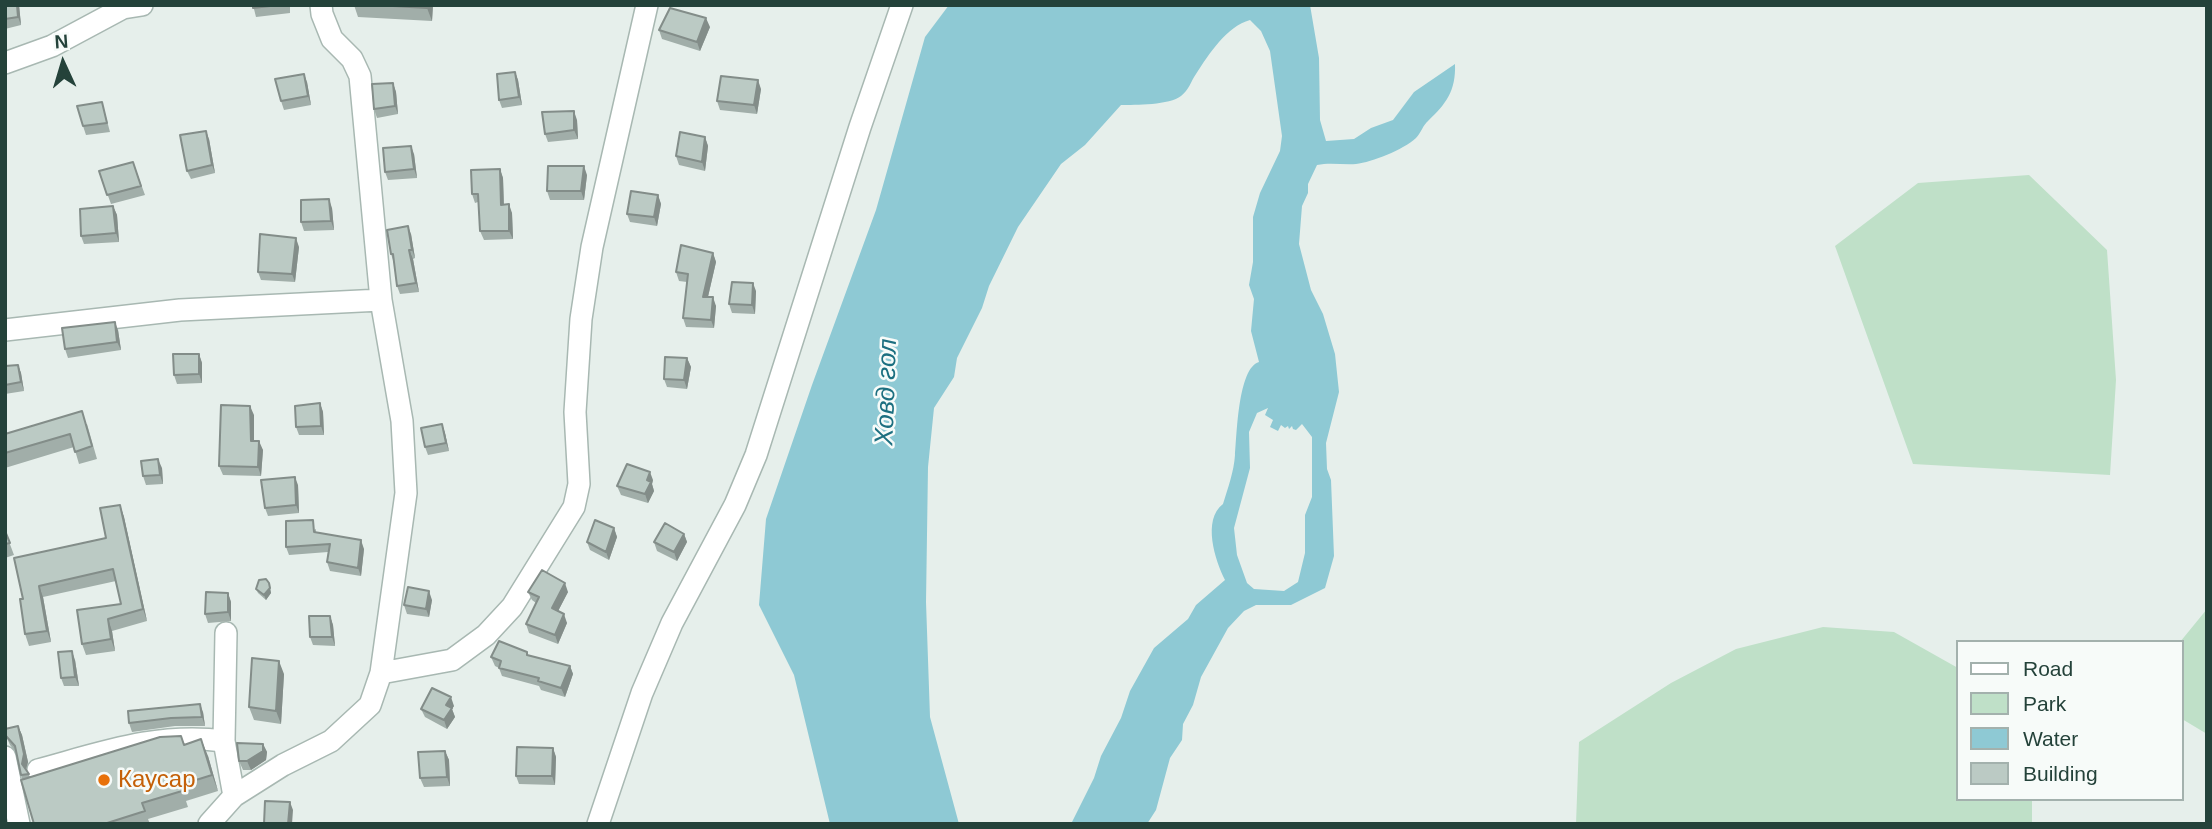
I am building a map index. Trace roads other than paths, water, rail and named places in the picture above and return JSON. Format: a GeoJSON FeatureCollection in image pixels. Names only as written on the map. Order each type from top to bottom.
{"type":"FeatureCollection","features":[{"type":"Feature","properties":{"kind":"street"},"geometry":{"type":"LineString","coordinates":[[5,63],[52,46],[123,8],[142,5]]}},
{"type":"Feature","properties":{"kind":"street"},"geometry":{"type":"LineString","coordinates":[[209,824],[234,796],[283,765],[331,741],[370,705],[381,673],[406,494],[402,421],[381,300],[360,76],[352,59],[332,39],[322,15],[321,5]]}},
{"type":"Feature","properties":{"kind":"street"},"geometry":{"type":"LineString","coordinates":[[381,673],[452,660],[486,635],[512,607],[574,507],[579,484],[575,412],[581,319],[592,247],[647,5]]}},
{"type":"Feature","properties":{"kind":"street"},"geometry":{"type":"LineString","coordinates":[[598,824],[642,693],[672,623],[735,505],[756,455],[860,127],[902,5]]}},
{"type":"Feature","properties":{"kind":"street"},"geometry":{"type":"LineString","coordinates":[[5,330],[180,310],[381,300]]}},
{"type":"Feature","properties":{"kind":"street"},"geometry":{"type":"LineString","coordinates":[[226,633],[225,741],[234,796]]}},
{"type":"Feature","properties":{"kind":"street"},"geometry":{"type":"LineString","coordinates":[[38,771],[135,744],[197,737],[225,741]]}},
{"type":"Feature","properties":{"kind":"street"},"geometry":{"type":"LineString","coordinates":[[5,757],[19,824]]}},
{"type":"Feature","properties":{"kind":"water","name":"Ховд гол"},"geometry":{"type":"Polygon","coordinates":[[[949,5],[1310,5],[1319,58],[1320,120],[1326,141],[1354,139],[1371,128],[1393,120],[1414,92],[1455,64],[1454,82],[1449,96],[1416,138],[1396,151],[1370,161],[1317,165],[1308,184],[1308,193],[1302,206],[1299,244],[1311,290],[1323,314],[1335,354],[1339,392],[1326,443],[1327,469],[1331,480],[1334,556],[1325,588],[1291,605],[1256,605],[1244,611],[1228,628],[1201,677],[1193,705],[1183,724],[1182,740],[1170,758],[1156,810],[1147,824],[1071,824],[1121,718],[1130,691],[1154,648],[1188,619],[1196,605],[1225,580],[1214,551],[1213,520],[1223,504],[1232,473],[1243,389],[1252,367],[1259,362],[1251,331],[1254,299],[1249,285],[1253,262],[1253,217],[1260,193],[1280,151],[1282,136],[1270,51],[1261,31],[1250,20],[1226,34],[1181,96],[1161,103],[1121,105],[1085,145],[1061,164],[1018,227],[957,358],[954,377],[934,408],[928,467],[926,602],[930,717],[959,824],[830,824],[794,675],[759,605],[766,519],[876,210],[925,37],[949,5]],[[1268,408],[1257,413],[1249,432],[1250,468],[1234,528],[1237,555],[1247,583],[1254,589],[1284,591],[1298,582],[1305,553],[1305,515],[1312,497],[1312,437],[1302,424],[1296,430],[1292,426],[1289,429],[1288,426],[1285,428],[1281,425],[1278,431],[1270,427],[1273,420],[1265,415],[1268,408]]]}},
{"type":"Feature","properties":{"kind":"place","name":"Каусар"},"geometry":{"type":"Point","coordinates":[104,780]}}]}
